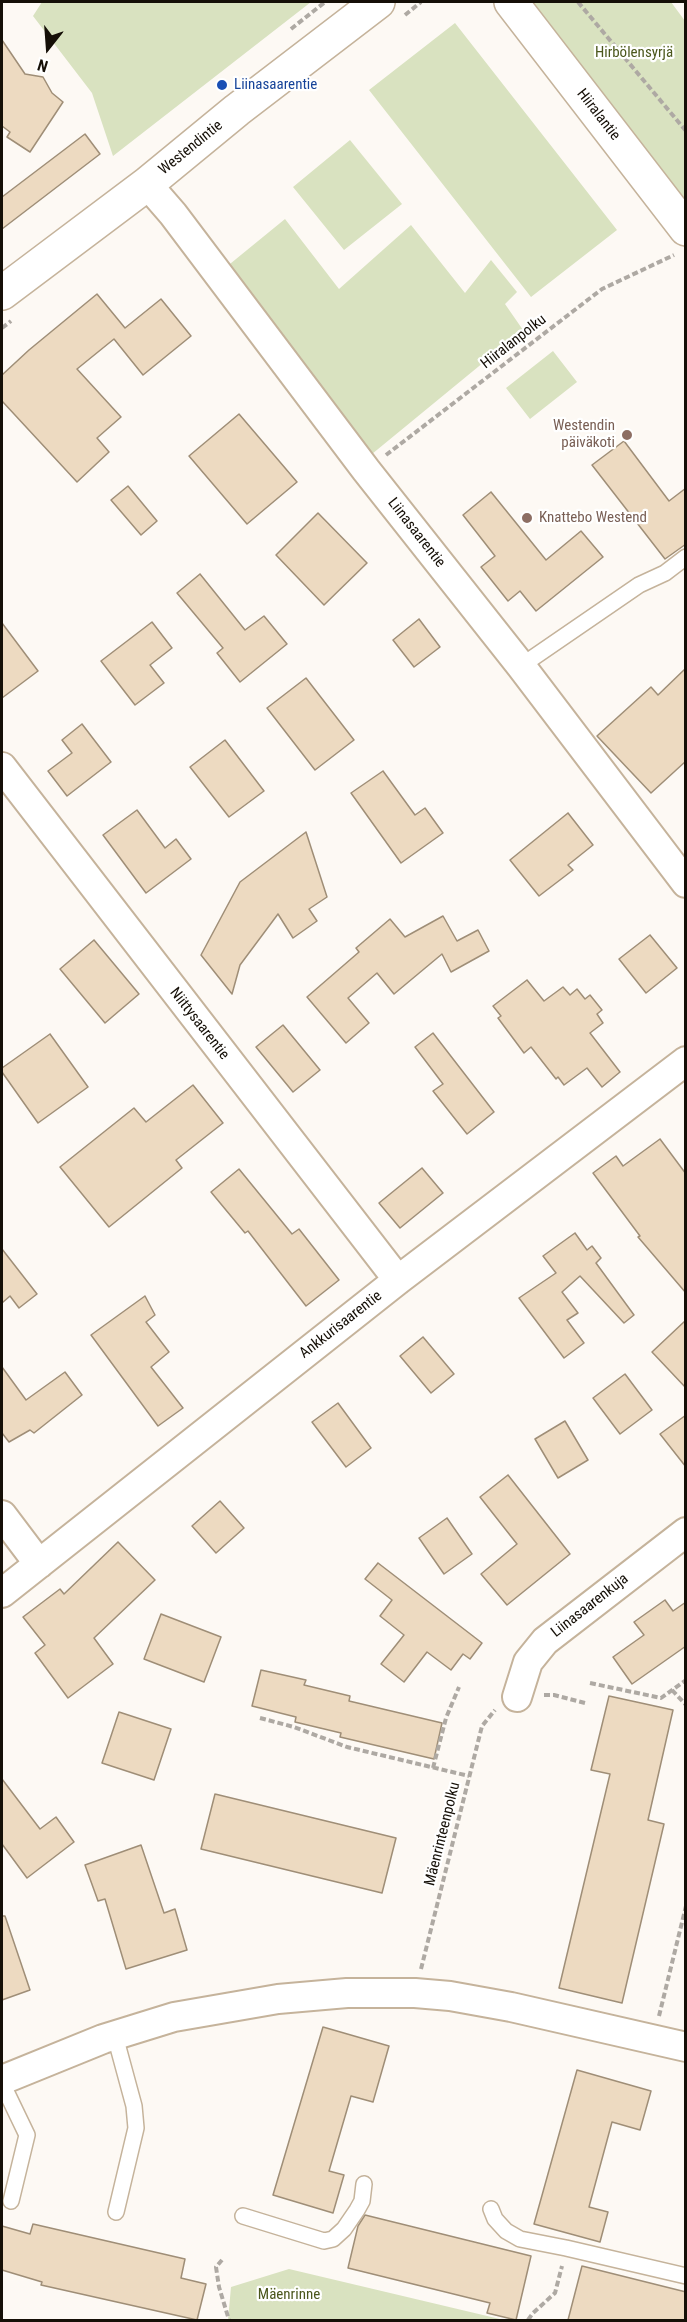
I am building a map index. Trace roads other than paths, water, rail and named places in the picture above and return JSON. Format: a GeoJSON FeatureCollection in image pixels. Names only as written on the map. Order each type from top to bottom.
{"type":"FeatureCollection","features":[{"type":"Feature","properties":{"kind":"street","name":"Westendintie"},"geometry":{"type":"LineString","coordinates":[[2,292],[147,184],[237,110],[378,2]]}},
{"type":"Feature","properties":{"kind":"street","name":"Hiiralantie"},"geometry":{"type":"LineString","coordinates":[[511,2],[684,234]]}},
{"type":"Feature","properties":{"kind":"street","name":"Liinasaarentie"},"geometry":{"type":"LineString","coordinates":[[147,184],[173,214],[366,470],[521,666],[686,883]]}},
{"type":"Feature","properties":{"kind":"street","name":"Niittysaarentie"},"geometry":{"type":"LineString","coordinates":[[2,767],[398,1280]]}},
{"type":"Feature","properties":{"kind":"street","name":"Ankkurisaarentie"},"geometry":{"type":"LineString","coordinates":[[2,1593],[398,1280],[686,1061]]}},
{"type":"Feature","properties":{"kind":"street"},"geometry":{"type":"LineString","coordinates":[[2,1515],[39,1564]]}},
{"type":"Feature","properties":{"kind":"street","name":"Liinasaarenkuja"},"geometry":{"type":"LineString","coordinates":[[517,1697],[528,1662],[545,1641],[686,1532]]}},
{"type":"Feature","properties":{"kind":"street"},"geometry":{"type":"LineString","coordinates":[[2,2082],[115,2036],[174,2017],[278,1999],[347,1994],[415,1993],[450,1996],[512,2007],[686,2047]]}},
{"type":"Feature","properties":{"kind":"lane"},"geometry":{"type":"LineString","coordinates":[[521,666],[639,585],[665,573],[686,557]]}},
{"type":"Feature","properties":{"kind":"lane"},"geometry":{"type":"LineString","coordinates":[[115,2036],[134,2106],[136,2128],[116,2212]]}},
{"type":"Feature","properties":{"kind":"lane"},"geometry":{"type":"LineString","coordinates":[[2,2082],[27,2136],[10,2201]]}},
{"type":"Feature","properties":{"kind":"lane"},"geometry":{"type":"LineString","coordinates":[[243,2216],[324,2241],[333,2238],[344,2229],[362,2201],[364,2184]]}},
{"type":"Feature","properties":{"kind":"lane"},"geometry":{"type":"LineString","coordinates":[[491,2209],[495,2219],[520,2239],[686,2276]]}},
{"type":"Feature","properties":{"kind":"place","name":"Liinasaarentie"},"geometry":{"type":"Point","coordinates":[222,85]}},
{"type":"Feature","properties":{"kind":"place","name":"Westendin päiväkoti"},"geometry":{"type":"Point","coordinates":[627,435]}},
{"type":"Feature","properties":{"kind":"place","name":"Knattebo Westend"},"geometry":{"type":"Point","coordinates":[527,518]}},
{"type":"Feature","properties":{"kind":"park label","name":"Hirbölensyrjä"},"geometry":{"type":"Point","coordinates":[634,53]}},
{"type":"Feature","properties":{"kind":"park label","name":"Mäenrinne"},"geometry":{"type":"Point","coordinates":[289,2295]}}]}
